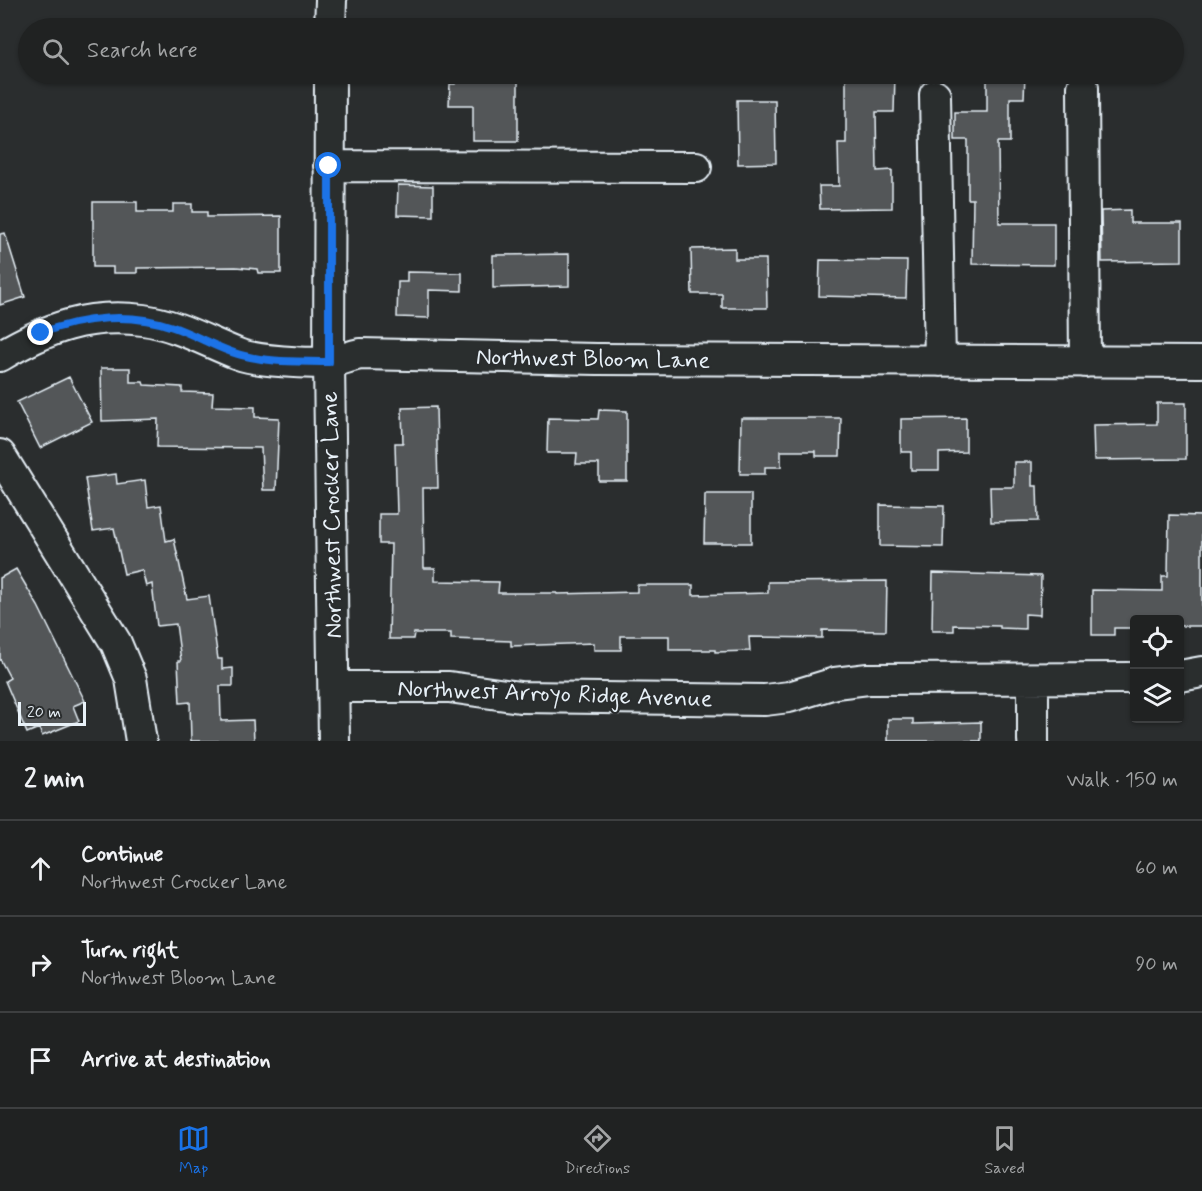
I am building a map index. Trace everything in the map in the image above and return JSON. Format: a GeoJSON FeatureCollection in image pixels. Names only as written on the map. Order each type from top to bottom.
{"type":"FeatureCollection","features":[{"type":"Feature","properties":{"kind":"street"},"geometry":{"type":"LineString","coordinates":[[330,18],[331,0]]}},
{"type":"Feature","properties":{"kind":"street","name":"Northwest Crocker Lane"},"geometry":{"type":"LineString","coordinates":[[330,84],[329,362],[334,741]]}},
{"type":"Feature","properties":{"kind":"street"},"geometry":{"type":"LineString","coordinates":[[1083,87],[1085,362]]}},
{"type":"Feature","properties":{"kind":"street"},"geometry":{"type":"LineString","coordinates":[[935,95],[940,361]]}},
{"type":"Feature","properties":{"kind":"street"},"geometry":{"type":"LineString","coordinates":[[329,166],[696,167]]}},
{"type":"Feature","properties":{"kind":"street","name":"Northwest Bloom Lane"},"geometry":{"type":"LineString","coordinates":[[0,356],[41,333],[65,324],[119,318],[145,320],[170,326],[240,355],[268,360],[329,362],[360,354],[609,359],[1202,362]]}},
{"type":"Feature","properties":{"kind":"street"},"geometry":{"type":"LineString","coordinates":[[0,455],[116,644],[131,679],[141,741]]}},
{"type":"Feature","properties":{"kind":"street"},"geometry":{"type":"LineString","coordinates":[[1184,675],[1202,672]]}},
{"type":"Feature","properties":{"kind":"street","name":"Northwest Arroyo Ridge Avenue"},"geometry":{"type":"LineString","coordinates":[[334,687],[449,687],[520,697],[765,700],[789,697],[835,683],[868,678],[1130,678]]}},
{"type":"Feature","properties":{"kind":"street"},"geometry":{"type":"LineString","coordinates":[[1033,679],[1033,741]]}},
{"type":"Feature","properties":{"kind":"building"},"geometry":{"type":"Polygon","coordinates":[[[450,84],[518,84],[518,141],[473,141],[473,105],[449,105],[450,84]]]}},
{"type":"Feature","properties":{"kind":"building"},"geometry":{"type":"Polygon","coordinates":[[[846,84],[895,84],[894,112],[876,112],[877,171],[892,170],[892,208],[820,209],[819,186],[839,186],[838,143],[846,143],[846,84]]]}},
{"type":"Feature","properties":{"kind":"building"},"geometry":{"type":"Polygon","coordinates":[[[987,84],[1025,84],[1024,98],[1010,98],[1010,142],[998,142],[999,223],[1054,223],[1054,265],[972,264],[973,199],[968,199],[968,140],[955,140],[955,112],[987,112],[987,84]]]}},
{"type":"Feature","properties":{"kind":"building"},"geometry":{"type":"Polygon","coordinates":[[[737,100],[775,100],[776,163],[738,164],[737,100]]]}},
{"type":"Feature","properties":{"kind":"building"},"geometry":{"type":"Polygon","coordinates":[[[398,185],[433,186],[433,216],[397,215],[398,185]]]}},
{"type":"Feature","properties":{"kind":"building"},"geometry":{"type":"Polygon","coordinates":[[[93,202],[137,202],[137,212],[173,212],[173,204],[192,204],[192,212],[207,212],[207,217],[281,216],[281,273],[258,273],[257,269],[236,267],[137,268],[137,273],[113,273],[113,267],[93,267],[93,202]]]}},
{"type":"Feature","properties":{"kind":"building"},"geometry":{"type":"Polygon","coordinates":[[[1130,210],[1130,223],[1182,223],[1182,261],[1102,262],[1101,211],[1130,210]]]}},
{"type":"Feature","properties":{"kind":"building"},"geometry":{"type":"Polygon","coordinates":[[[5,233],[25,297],[0,305],[0,234],[5,233]]]}},
{"type":"Feature","properties":{"kind":"building"},"geometry":{"type":"Polygon","coordinates":[[[735,248],[735,259],[766,259],[767,308],[722,308],[722,294],[692,294],[691,249],[735,248]]]}},
{"type":"Feature","properties":{"kind":"building"},"geometry":{"type":"Polygon","coordinates":[[[569,254],[569,286],[493,288],[493,255],[569,254]]]}},
{"type":"Feature","properties":{"kind":"building"},"geometry":{"type":"Polygon","coordinates":[[[820,260],[907,261],[906,298],[819,296],[820,260]]]}},
{"type":"Feature","properties":{"kind":"building"},"geometry":{"type":"Polygon","coordinates":[[[407,272],[462,273],[462,291],[429,290],[429,318],[397,317],[398,282],[407,282],[407,272]]]}},
{"type":"Feature","properties":{"kind":"building"},"geometry":{"type":"Polygon","coordinates":[[[101,368],[130,368],[130,382],[182,387],[182,392],[213,393],[212,406],[255,407],[255,417],[279,418],[276,490],[263,490],[261,448],[157,447],[158,419],[102,421],[101,368]]]}},
{"type":"Feature","properties":{"kind":"building"},"geometry":{"type":"Polygon","coordinates":[[[69,377],[92,422],[40,448],[17,402],[69,377]]]}},
{"type":"Feature","properties":{"kind":"building"},"geometry":{"type":"Polygon","coordinates":[[[1157,403],[1186,403],[1186,459],[1094,460],[1093,425],[1157,424],[1157,403]]]}},
{"type":"Feature","properties":{"kind":"building"},"geometry":{"type":"Polygon","coordinates":[[[436,407],[438,488],[423,488],[424,568],[435,568],[435,581],[499,582],[498,593],[557,594],[637,592],[637,585],[693,585],[693,595],[768,593],[768,582],[887,581],[886,631],[822,630],[822,638],[749,637],[750,651],[715,652],[715,650],[669,650],[669,636],[621,636],[621,650],[594,650],[594,643],[511,646],[511,641],[451,639],[451,633],[414,633],[413,639],[389,639],[391,544],[379,544],[379,514],[397,514],[395,443],[403,443],[402,408],[436,407]]]}},
{"type":"Feature","properties":{"kind":"building"},"geometry":{"type":"Polygon","coordinates":[[[599,410],[627,411],[627,481],[599,481],[599,464],[576,464],[577,453],[547,453],[548,418],[598,419],[599,410]]]}},
{"type":"Feature","properties":{"kind":"building"},"geometry":{"type":"Polygon","coordinates":[[[741,418],[841,418],[840,456],[816,456],[816,451],[781,451],[781,467],[765,467],[765,474],[740,474],[741,418]]]}},
{"type":"Feature","properties":{"kind":"building"},"geometry":{"type":"Polygon","coordinates":[[[966,418],[966,452],[939,453],[939,470],[911,470],[911,452],[901,452],[901,419],[966,418]]]}},
{"type":"Feature","properties":{"kind":"building"},"geometry":{"type":"Polygon","coordinates":[[[1014,462],[1032,462],[1032,486],[1037,486],[1038,521],[991,522],[990,487],[1014,487],[1014,462]]]}},
{"type":"Feature","properties":{"kind":"building"},"geometry":{"type":"Polygon","coordinates":[[[116,474],[117,484],[145,480],[148,507],[161,505],[166,541],[174,539],[187,599],[209,596],[218,659],[222,659],[222,669],[233,668],[233,686],[220,686],[221,721],[253,720],[254,741],[191,741],[190,702],[180,703],[178,661],[181,661],[176,624],[157,626],[152,584],[146,586],[142,570],[124,574],[114,528],[93,531],[85,478],[116,474]]]}},
{"type":"Feature","properties":{"kind":"building"},"geometry":{"type":"Polygon","coordinates":[[[705,494],[751,494],[751,543],[704,543],[705,494]]]}},
{"type":"Feature","properties":{"kind":"building"},"geometry":{"type":"Polygon","coordinates":[[[880,505],[944,506],[943,547],[880,546],[880,505]]]}},
{"type":"Feature","properties":{"kind":"building"},"geometry":{"type":"Polygon","coordinates":[[[1169,515],[1202,516],[1202,626],[1184,626],[1184,615],[1130,615],[1130,628],[1114,628],[1114,635],[1092,635],[1092,590],[1162,591],[1162,576],[1168,576],[1169,515]]]}},
{"type":"Feature","properties":{"kind":"building"},"geometry":{"type":"Polygon","coordinates":[[[16,569],[38,606],[85,701],[73,706],[79,721],[42,736],[39,728],[27,733],[5,681],[10,678],[0,659],[0,578],[16,569]]]}},
{"type":"Feature","properties":{"kind":"building"},"geometry":{"type":"Polygon","coordinates":[[[933,573],[1041,576],[1040,615],[1025,614],[1025,629],[954,625],[954,631],[932,631],[933,573]]]}},
{"type":"Feature","properties":{"kind":"building"},"geometry":{"type":"Polygon","coordinates":[[[888,719],[913,719],[913,724],[981,722],[981,741],[888,741],[888,719]]]}},
{"type":"Feature","properties":{"kind":"route"},"geometry":{"type":"LineString","coordinates":[[41,333],[65,324],[93,320],[119,318],[145,320],[170,326],[240,355],[268,360],[329,362],[329,166]]}}]}
